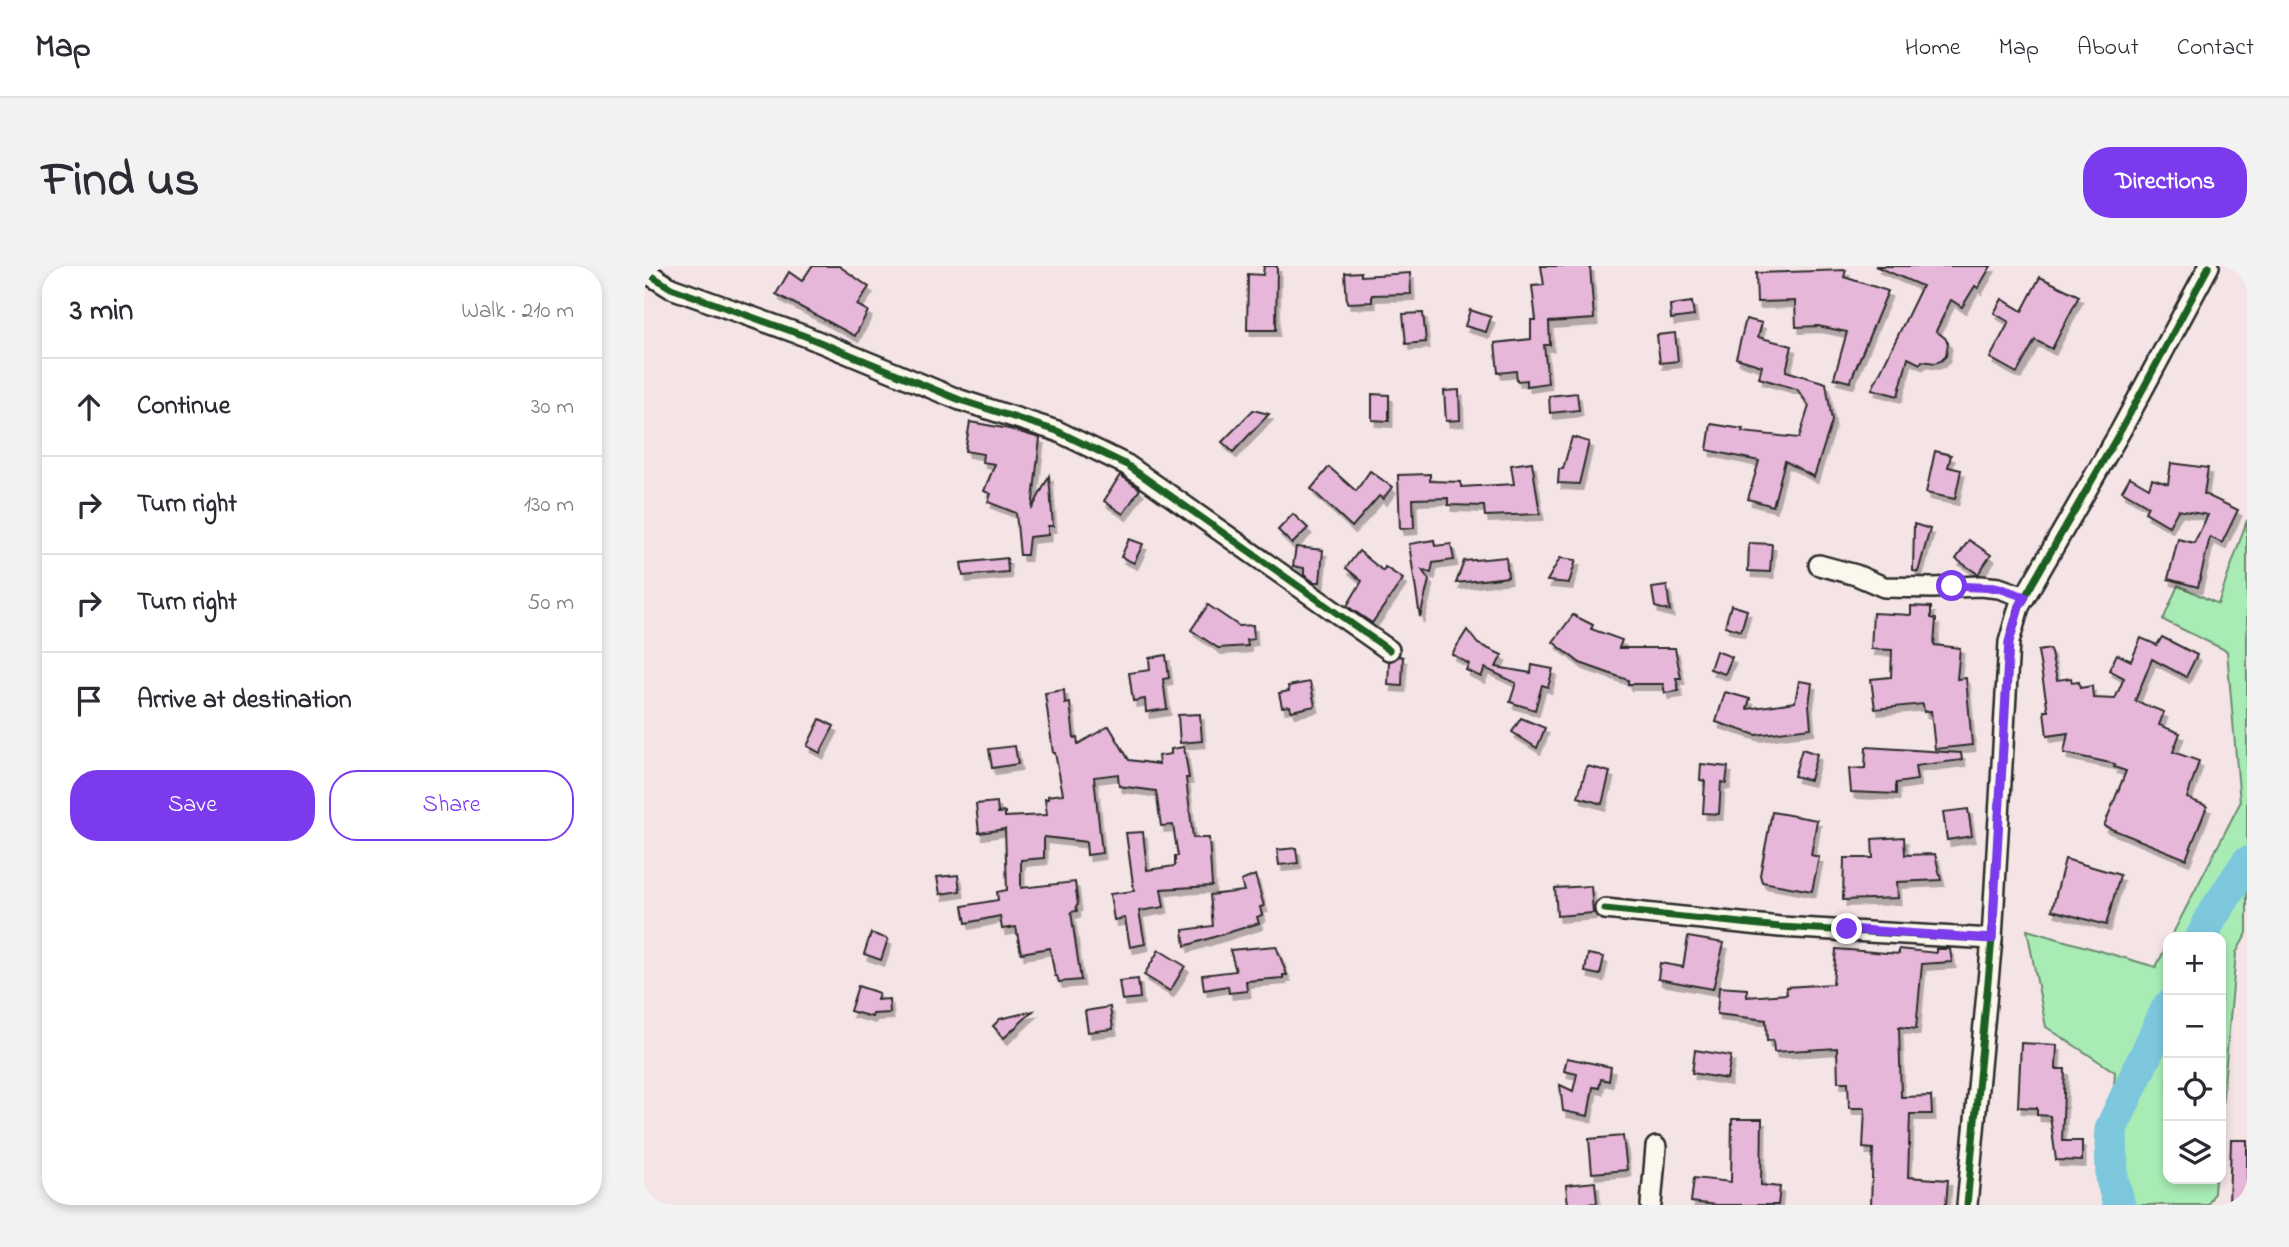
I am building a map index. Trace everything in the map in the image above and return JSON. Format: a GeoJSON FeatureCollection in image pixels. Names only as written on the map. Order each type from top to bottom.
{"type":"FeatureCollection","features":[{"type":"Feature","properties":{"kind":"street"},"geometry":{"type":"LineString","coordinates":[[1967,1205],[1992,939],[2009,642],[2019,607],[2121,430],[2209,266]]}},
{"type":"Feature","properties":{"kind":"street"},"geometry":{"type":"LineString","coordinates":[[644,271],[671,288],[805,336],[960,400],[1057,431],[1127,465],[1389,650]]}},
{"type":"Feature","properties":{"kind":"street"},"geometry":{"type":"LineString","coordinates":[[1819,565],[1856,575],[1884,587],[1980,586],[1999,588],[2025,597]]}},
{"type":"Feature","properties":{"kind":"street"},"geometry":{"type":"LineString","coordinates":[[1605,909],[1780,927],[1992,939]]}},
{"type":"Feature","properties":{"kind":"street"},"geometry":{"type":"LineString","coordinates":[[1651,1205],[1656,1147]]}},
{"type":"Feature","properties":{"kind":"green space"},"geometry":{"type":"Polygon","coordinates":[[[2247,520],[2247,933],[2236,953],[2226,1062],[2226,932],[2174,932],[2240,803],[2227,651],[2163,620],[2178,585],[2218,604],[2247,520]]]}},
{"type":"Feature","properties":{"kind":"green space"},"geometry":{"type":"Polygon","coordinates":[[[2027,930],[2156,967],[2163,953],[2163,1184],[2215,1184],[2214,1193],[2208,1205],[2106,1205],[2115,1072],[2046,1027],[2027,930]]]}},
{"type":"Feature","properties":{"kind":"building"},"geometry":{"type":"Polygon","coordinates":[[[812,266],[839,266],[869,287],[857,305],[868,311],[855,336],[776,294],[789,272],[802,281],[812,266]]]}},
{"type":"Feature","properties":{"kind":"building"},"geometry":{"type":"Polygon","coordinates":[[[1264,266],[1277,266],[1276,330],[1247,330],[1248,274],[1263,275],[1264,266]]]}},
{"type":"Feature","properties":{"kind":"building"},"geometry":{"type":"Polygon","coordinates":[[[1541,266],[1590,266],[1594,319],[1549,322],[1550,345],[1544,345],[1548,383],[1527,386],[1527,380],[1517,381],[1516,371],[1498,373],[1495,343],[1531,339],[1531,320],[1536,320],[1532,286],[1544,285],[1541,266]]]}},
{"type":"Feature","properties":{"kind":"building"},"geometry":{"type":"Polygon","coordinates":[[[1875,266],[1991,266],[1962,307],[1951,300],[1936,331],[1948,343],[1946,356],[1935,363],[1922,361],[1920,364],[1908,358],[1898,396],[1872,389],[1922,286],[1875,266]]]}},
{"type":"Feature","properties":{"kind":"building"},"geometry":{"type":"Polygon","coordinates":[[[1846,270],[1844,277],[1888,291],[1850,382],[1834,378],[1847,332],[1818,326],[1796,327],[1795,301],[1757,302],[1756,273],[1846,270]]]}},
{"type":"Feature","properties":{"kind":"building"},"geometry":{"type":"Polygon","coordinates":[[[1361,272],[1361,276],[1410,273],[1411,294],[1372,295],[1372,302],[1347,303],[1345,273],[1361,272]]]}},
{"type":"Feature","properties":{"kind":"building"},"geometry":{"type":"Polygon","coordinates":[[[2040,277],[2079,296],[2052,349],[2035,340],[2017,373],[1990,358],[2009,322],[1994,313],[2002,299],[2022,311],[2040,277]]]}},
{"type":"Feature","properties":{"kind":"building"},"geometry":{"type":"Polygon","coordinates":[[[1692,302],[1694,316],[1671,319],[1670,305],[1692,302]]]}},
{"type":"Feature","properties":{"kind":"building"},"geometry":{"type":"Polygon","coordinates":[[[1470,310],[1491,317],[1486,332],[1465,326],[1470,310]]]}},
{"type":"Feature","properties":{"kind":"building"},"geometry":{"type":"Polygon","coordinates":[[[1423,313],[1426,342],[1406,344],[1403,314],[1423,313]]]}},
{"type":"Feature","properties":{"kind":"building"},"geometry":{"type":"Polygon","coordinates":[[[1746,319],[1762,323],[1758,337],[1792,346],[1786,371],[1826,383],[1832,421],[1814,477],[1785,461],[1773,506],[1748,499],[1759,461],[1707,450],[1711,424],[1743,429],[1742,432],[1799,438],[1809,406],[1797,389],[1759,378],[1762,366],[1736,358],[1746,319]]]}},
{"type":"Feature","properties":{"kind":"building"},"geometry":{"type":"Polygon","coordinates":[[[1675,333],[1678,361],[1660,363],[1657,335],[1675,333]]]}},
{"type":"Feature","properties":{"kind":"building"},"geometry":{"type":"Polygon","coordinates":[[[1459,390],[1460,420],[1446,421],[1444,391],[1459,390]]]}},
{"type":"Feature","properties":{"kind":"building"},"geometry":{"type":"Polygon","coordinates":[[[1577,393],[1579,410],[1550,413],[1549,396],[1577,393]]]}},
{"type":"Feature","properties":{"kind":"building"},"geometry":{"type":"Polygon","coordinates":[[[1372,394],[1389,395],[1389,421],[1372,420],[1372,394]]]}},
{"type":"Feature","properties":{"kind":"building"},"geometry":{"type":"Polygon","coordinates":[[[1253,410],[1269,414],[1233,452],[1222,442],[1253,410]]]}},
{"type":"Feature","properties":{"kind":"building"},"geometry":{"type":"Polygon","coordinates":[[[970,422],[1040,438],[1032,509],[1049,476],[1053,526],[1048,526],[1048,535],[1029,537],[1027,555],[1020,555],[1016,513],[988,502],[991,494],[984,491],[995,464],[982,462],[983,454],[965,451],[970,422]]]}},
{"type":"Feature","properties":{"kind":"building"},"geometry":{"type":"Polygon","coordinates":[[[1572,437],[1589,442],[1579,484],[1558,483],[1559,469],[1563,469],[1572,437]]]}},
{"type":"Feature","properties":{"kind":"building"},"geometry":{"type":"Polygon","coordinates":[[[1935,451],[1951,455],[1948,467],[1961,470],[1955,499],[1926,493],[1935,451]]]}},
{"type":"Feature","properties":{"kind":"building"},"geometry":{"type":"Polygon","coordinates":[[[1532,462],[1540,514],[1485,516],[1484,506],[1448,505],[1448,498],[1413,499],[1414,528],[1400,529],[1398,475],[1430,474],[1430,481],[1461,482],[1461,487],[1514,484],[1511,465],[1532,462]]]}},
{"type":"Feature","properties":{"kind":"building"},"geometry":{"type":"Polygon","coordinates":[[[2171,463],[2208,468],[2204,494],[2238,510],[2222,543],[2210,537],[2198,587],[2168,579],[2178,539],[2194,543],[2208,515],[2178,510],[2169,526],[2145,512],[2148,506],[2122,491],[2130,477],[2149,488],[2152,479],[2168,484],[2171,463]]]}},
{"type":"Feature","properties":{"kind":"building"},"geometry":{"type":"Polygon","coordinates":[[[1329,467],[1356,491],[1370,471],[1392,487],[1383,499],[1379,496],[1352,527],[1311,489],[1329,467]]]}},
{"type":"Feature","properties":{"kind":"building"},"geometry":{"type":"Polygon","coordinates":[[[1120,475],[1140,489],[1123,514],[1104,501],[1120,475]]]}},
{"type":"Feature","properties":{"kind":"building"},"geometry":{"type":"Polygon","coordinates":[[[1293,514],[1308,528],[1292,544],[1278,530],[1293,514]]]}},
{"type":"Feature","properties":{"kind":"building"},"geometry":{"type":"Polygon","coordinates":[[[1914,524],[1930,529],[1918,572],[1913,571],[1914,524]]]}},
{"type":"Feature","properties":{"kind":"building"},"geometry":{"type":"Polygon","coordinates":[[[1129,539],[1143,544],[1134,563],[1121,557],[1129,539]]]}},
{"type":"Feature","properties":{"kind":"building"},"geometry":{"type":"Polygon","coordinates":[[[1434,540],[1435,546],[1451,544],[1454,560],[1433,563],[1431,573],[1422,570],[1429,580],[1420,617],[1409,544],[1434,540]]]}},
{"type":"Feature","properties":{"kind":"building"},"geometry":{"type":"Polygon","coordinates":[[[1969,540],[1991,555],[1978,574],[1956,559],[1969,540]]]}},
{"type":"Feature","properties":{"kind":"building"},"geometry":{"type":"Polygon","coordinates":[[[1749,543],[1772,544],[1770,572],[1748,571],[1749,543]]]}},
{"type":"Feature","properties":{"kind":"building"},"geometry":{"type":"Polygon","coordinates":[[[1296,547],[1323,550],[1320,582],[1314,582],[1304,575],[1304,568],[1293,566],[1296,547]]]}},
{"type":"Feature","properties":{"kind":"building"},"geometry":{"type":"Polygon","coordinates":[[[1359,551],[1383,571],[1385,567],[1403,579],[1372,623],[1347,606],[1362,581],[1346,568],[1359,551]]]}},
{"type":"Feature","properties":{"kind":"building"},"geometry":{"type":"Polygon","coordinates":[[[1506,557],[1508,577],[1456,583],[1464,561],[1506,557]]]}},
{"type":"Feature","properties":{"kind":"building"},"geometry":{"type":"Polygon","coordinates":[[[1007,558],[1008,572],[963,576],[961,563],[1007,558]]]}},
{"type":"Feature","properties":{"kind":"building"},"geometry":{"type":"Polygon","coordinates":[[[1560,558],[1576,560],[1569,583],[1547,581],[1560,558]]]}},
{"type":"Feature","properties":{"kind":"building"},"geometry":{"type":"Polygon","coordinates":[[[1667,586],[1670,611],[1655,607],[1652,588],[1667,586]]]}},
{"type":"Feature","properties":{"kind":"building"},"geometry":{"type":"Polygon","coordinates":[[[1208,605],[1239,626],[1253,625],[1254,639],[1247,640],[1248,646],[1218,648],[1191,630],[1208,605]]]}},
{"type":"Feature","properties":{"kind":"building"},"geometry":{"type":"Polygon","coordinates":[[[1731,605],[1747,610],[1741,631],[1725,626],[1731,605]]]}},
{"type":"Feature","properties":{"kind":"building"},"geometry":{"type":"Polygon","coordinates":[[[1911,606],[1931,607],[1931,618],[1936,619],[1934,645],[1960,648],[1957,679],[1966,678],[1972,745],[1935,749],[1931,711],[1924,712],[1923,704],[1875,709],[1871,679],[1891,677],[1892,650],[1871,649],[1873,613],[1911,615],[1911,606]]]}},
{"type":"Feature","properties":{"kind":"building"},"geometry":{"type":"Polygon","coordinates":[[[1573,615],[1593,625],[1591,629],[1622,640],[1619,648],[1675,648],[1681,678],[1676,678],[1679,691],[1665,693],[1663,684],[1628,684],[1628,680],[1580,663],[1553,642],[1573,615]]]}},
{"type":"Feature","properties":{"kind":"building"},"geometry":{"type":"Polygon","coordinates":[[[1467,630],[1478,644],[1502,655],[1496,667],[1531,673],[1532,665],[1553,669],[1548,687],[1542,685],[1535,710],[1510,702],[1516,683],[1485,668],[1481,677],[1466,670],[1469,664],[1452,654],[1467,630]]]}},
{"type":"Feature","properties":{"kind":"building"},"geometry":{"type":"Polygon","coordinates":[[[2162,637],[2197,655],[2186,677],[2152,659],[2135,701],[2164,712],[2159,725],[2180,733],[2173,752],[2199,761],[2187,798],[2207,806],[2186,859],[2104,826],[2126,771],[2114,767],[2115,764],[2064,753],[2068,733],[2047,736],[2044,711],[2048,711],[2038,651],[2050,649],[2057,680],[2071,678],[2072,683],[2079,682],[2080,688],[2092,686],[2093,698],[2115,699],[2124,678],[2109,670],[2117,654],[2131,661],[2141,638],[2157,645],[2162,637]]]}},
{"type":"Feature","properties":{"kind":"building"},"geometry":{"type":"Polygon","coordinates":[[[1716,651],[1732,657],[1725,674],[1710,669],[1716,651]]]}},
{"type":"Feature","properties":{"kind":"building"},"geometry":{"type":"Polygon","coordinates":[[[1166,655],[1169,678],[1163,679],[1167,709],[1146,712],[1145,699],[1133,701],[1129,673],[1150,670],[1149,658],[1166,655]]]}},
{"type":"Feature","properties":{"kind":"building"},"geometry":{"type":"Polygon","coordinates":[[[1399,656],[1403,657],[1402,686],[1388,685],[1389,662],[1399,656]]]}},
{"type":"Feature","properties":{"kind":"building"},"geometry":{"type":"Polygon","coordinates":[[[1799,681],[1812,683],[1809,705],[1811,728],[1756,735],[1716,722],[1725,692],[1750,699],[1747,709],[1795,702],[1799,681]]]}},
{"type":"Feature","properties":{"kind":"building"},"geometry":{"type":"Polygon","coordinates":[[[1310,682],[1315,706],[1291,711],[1290,706],[1282,707],[1279,693],[1289,691],[1288,686],[1310,682]]]}},
{"type":"Feature","properties":{"kind":"building"},"geometry":{"type":"Polygon","coordinates":[[[1064,690],[1065,704],[1070,703],[1074,738],[1077,737],[1078,744],[1109,726],[1129,760],[1159,764],[1158,756],[1171,754],[1171,749],[1184,747],[1193,838],[1209,838],[1212,886],[1161,889],[1164,907],[1139,911],[1145,944],[1130,947],[1125,918],[1114,920],[1110,894],[1134,891],[1126,833],[1143,832],[1147,870],[1175,866],[1175,856],[1178,856],[1173,825],[1161,826],[1156,791],[1119,786],[1118,774],[1094,777],[1102,853],[1087,855],[1086,842],[1044,837],[1044,858],[1021,860],[1021,888],[1075,882],[1078,905],[1077,911],[1071,912],[1081,980],[1059,982],[1055,976],[1050,948],[1021,953],[1016,927],[1002,929],[1000,916],[966,923],[963,906],[998,900],[997,892],[1007,890],[1005,829],[979,833],[976,804],[997,802],[998,813],[1005,812],[1005,817],[1047,815],[1045,799],[1063,794],[1053,753],[1045,693],[1064,690]]]}},
{"type":"Feature","properties":{"kind":"building"},"geometry":{"type":"Polygon","coordinates":[[[1200,714],[1202,741],[1180,743],[1178,715],[1200,714]]]}},
{"type":"Feature","properties":{"kind":"building"},"geometry":{"type":"Polygon","coordinates":[[[1521,718],[1545,728],[1537,748],[1512,732],[1521,718]]]}},
{"type":"Feature","properties":{"kind":"building"},"geometry":{"type":"Polygon","coordinates":[[[820,719],[834,726],[820,753],[807,746],[820,719]]]}},
{"type":"Feature","properties":{"kind":"building"},"geometry":{"type":"Polygon","coordinates":[[[1015,746],[1018,764],[992,768],[989,749],[1015,746]]]}},
{"type":"Feature","properties":{"kind":"building"},"geometry":{"type":"Polygon","coordinates":[[[1866,747],[1961,753],[1962,760],[1915,766],[1917,780],[1896,783],[1896,794],[1851,792],[1849,769],[1865,768],[1866,747]]]}},
{"type":"Feature","properties":{"kind":"building"},"geometry":{"type":"Polygon","coordinates":[[[1802,749],[1817,754],[1810,780],[1794,776],[1802,749]]]}},
{"type":"Feature","properties":{"kind":"building"},"geometry":{"type":"Polygon","coordinates":[[[1701,764],[1728,767],[1726,783],[1721,782],[1719,814],[1703,813],[1705,781],[1700,780],[1701,764]]]}},
{"type":"Feature","properties":{"kind":"building"},"geometry":{"type":"Polygon","coordinates":[[[1587,766],[1610,772],[1602,804],[1578,797],[1587,766]]]}},
{"type":"Feature","properties":{"kind":"building"},"geometry":{"type":"Polygon","coordinates":[[[1968,809],[1972,836],[1947,840],[1943,812],[1968,809]]]}},
{"type":"Feature","properties":{"kind":"building"},"geometry":{"type":"Polygon","coordinates":[[[1772,812],[1817,820],[1811,855],[1819,857],[1812,891],[1762,882],[1760,875],[1772,812]]]}},
{"type":"Feature","properties":{"kind":"building"},"geometry":{"type":"Polygon","coordinates":[[[1904,837],[1905,855],[1935,854],[1941,880],[1897,882],[1898,898],[1843,900],[1844,858],[1873,858],[1872,839],[1904,837]]]}},
{"type":"Feature","properties":{"kind":"building"},"geometry":{"type":"Polygon","coordinates":[[[1296,848],[1298,863],[1279,865],[1277,850],[1296,848]]]}},
{"type":"Feature","properties":{"kind":"building"},"geometry":{"type":"Polygon","coordinates":[[[2065,859],[2120,875],[2106,925],[2052,910],[2065,859]]]}},
{"type":"Feature","properties":{"kind":"building"},"geometry":{"type":"Polygon","coordinates":[[[958,875],[960,891],[940,894],[937,877],[958,875]]]}},
{"type":"Feature","properties":{"kind":"building"},"geometry":{"type":"Polygon","coordinates":[[[1255,875],[1264,906],[1260,907],[1262,915],[1257,917],[1259,923],[1185,946],[1183,930],[1213,926],[1210,895],[1244,891],[1241,881],[1255,875]]]}},
{"type":"Feature","properties":{"kind":"building"},"geometry":{"type":"Polygon","coordinates":[[[1591,886],[1593,913],[1557,916],[1555,888],[1591,886]]]}},
{"type":"Feature","properties":{"kind":"building"},"geometry":{"type":"Polygon","coordinates":[[[871,933],[888,939],[881,960],[864,954],[871,933]]]}},
{"type":"Feature","properties":{"kind":"building"},"geometry":{"type":"Polygon","coordinates":[[[1688,937],[1724,943],[1713,989],[1658,979],[1660,963],[1683,967],[1688,937]]]}},
{"type":"Feature","properties":{"kind":"building"},"geometry":{"type":"Polygon","coordinates":[[[1276,946],[1287,975],[1283,975],[1283,978],[1246,981],[1247,991],[1229,993],[1228,986],[1204,990],[1202,975],[1236,971],[1230,950],[1276,946]]]}},
{"type":"Feature","properties":{"kind":"building"},"geometry":{"type":"Polygon","coordinates":[[[1836,949],[1899,954],[1899,949],[1936,953],[1936,949],[1950,949],[1952,962],[1922,964],[1916,1029],[1899,1027],[1901,1097],[1931,1096],[1932,1114],[1910,1114],[1908,1177],[1948,1180],[1946,1205],[1871,1205],[1873,1149],[1863,1148],[1865,1108],[1849,1108],[1848,1082],[1838,1082],[1837,1048],[1774,1052],[1773,1040],[1767,1041],[1766,1020],[1717,1014],[1719,987],[1747,989],[1747,997],[1787,994],[1786,987],[1833,984],[1836,949]]]}},
{"type":"Feature","properties":{"kind":"building"},"geometry":{"type":"Polygon","coordinates":[[[1159,950],[1185,966],[1170,991],[1144,975],[1159,950]]]}},
{"type":"Feature","properties":{"kind":"building"},"geometry":{"type":"Polygon","coordinates":[[[1588,954],[1604,957],[1600,975],[1585,972],[1588,954]]]}},
{"type":"Feature","properties":{"kind":"building"},"geometry":{"type":"Polygon","coordinates":[[[1138,979],[1140,998],[1122,1000],[1119,981],[1138,979]]]}},
{"type":"Feature","properties":{"kind":"building"},"geometry":{"type":"Polygon","coordinates":[[[858,986],[879,993],[877,1000],[889,999],[890,1013],[873,1014],[872,1017],[850,1011],[858,986]]]}},
{"type":"Feature","properties":{"kind":"building"},"geometry":{"type":"Polygon","coordinates":[[[1110,1007],[1113,1029],[1088,1032],[1085,1011],[1110,1007]]]}},
{"type":"Feature","properties":{"kind":"building"},"geometry":{"type":"Polygon","coordinates":[[[1033,1011],[1004,1038],[993,1026],[1000,1019],[1033,1011]]]}},
{"type":"Feature","properties":{"kind":"building"},"geometry":{"type":"Polygon","coordinates":[[[2021,1043],[2057,1045],[2056,1069],[2065,1069],[2062,1141],[2082,1141],[2082,1161],[2056,1160],[2050,1116],[2037,1115],[2037,1108],[2018,1107],[2021,1043]]]}},
{"type":"Feature","properties":{"kind":"building"},"geometry":{"type":"Polygon","coordinates":[[[1695,1050],[1731,1056],[1727,1079],[1692,1073],[1695,1050]]]}},
{"type":"Feature","properties":{"kind":"building"},"geometry":{"type":"Polygon","coordinates":[[[1567,1058],[1611,1067],[1609,1081],[1601,1079],[1599,1088],[1593,1087],[1588,1116],[1563,1111],[1560,1085],[1573,1091],[1577,1074],[1564,1071],[1567,1058]]]}},
{"type":"Feature","properties":{"kind":"building"},"geometry":{"type":"Polygon","coordinates":[[[1732,1119],[1762,1119],[1761,1185],[1780,1187],[1778,1205],[1717,1205],[1691,1202],[1694,1178],[1731,1182],[1732,1119]]]}},
{"type":"Feature","properties":{"kind":"building"},"geometry":{"type":"Polygon","coordinates":[[[1623,1136],[1627,1170],[1592,1173],[1589,1139],[1623,1136]]]}},
{"type":"Feature","properties":{"kind":"building"},"geometry":{"type":"Polygon","coordinates":[[[2231,1140],[2247,1140],[2247,1204],[2229,1204],[2231,1140]]]}},
{"type":"Feature","properties":{"kind":"building"},"geometry":{"type":"Polygon","coordinates":[[[1595,1182],[1597,1203],[1568,1205],[1566,1185],[1595,1182]]]}},
{"type":"Feature","properties":{"kind":"waterway"},"geometry":{"type":"LineString","coordinates":[[2204,932],[2247,863]]}},
{"type":"Feature","properties":{"kind":"waterway"},"geometry":{"type":"LineString","coordinates":[[2119,1205],[2112,1179],[2111,1129],[2163,1018]]}},
{"type":"Feature","properties":{"kind":"cycle path"},"geometry":{"type":"LineString","coordinates":[[1967,1205],[1992,939],[2009,642],[2019,607],[2121,430],[2209,266]]}},
{"type":"Feature","properties":{"kind":"cycle path"},"geometry":{"type":"LineString","coordinates":[[644,271],[671,288],[805,336],[960,400],[1057,431],[1127,465],[1389,650]]}},
{"type":"Feature","properties":{"kind":"cycle path"},"geometry":{"type":"LineString","coordinates":[[1605,909],[1780,927],[1992,939]]}},
{"type":"Feature","properties":{"kind":"route"},"geometry":{"type":"LineString","coordinates":[[1847,929],[1992,939],[2009,642],[2019,607],[2025,597],[1999,588],[1952,586]]}}]}
